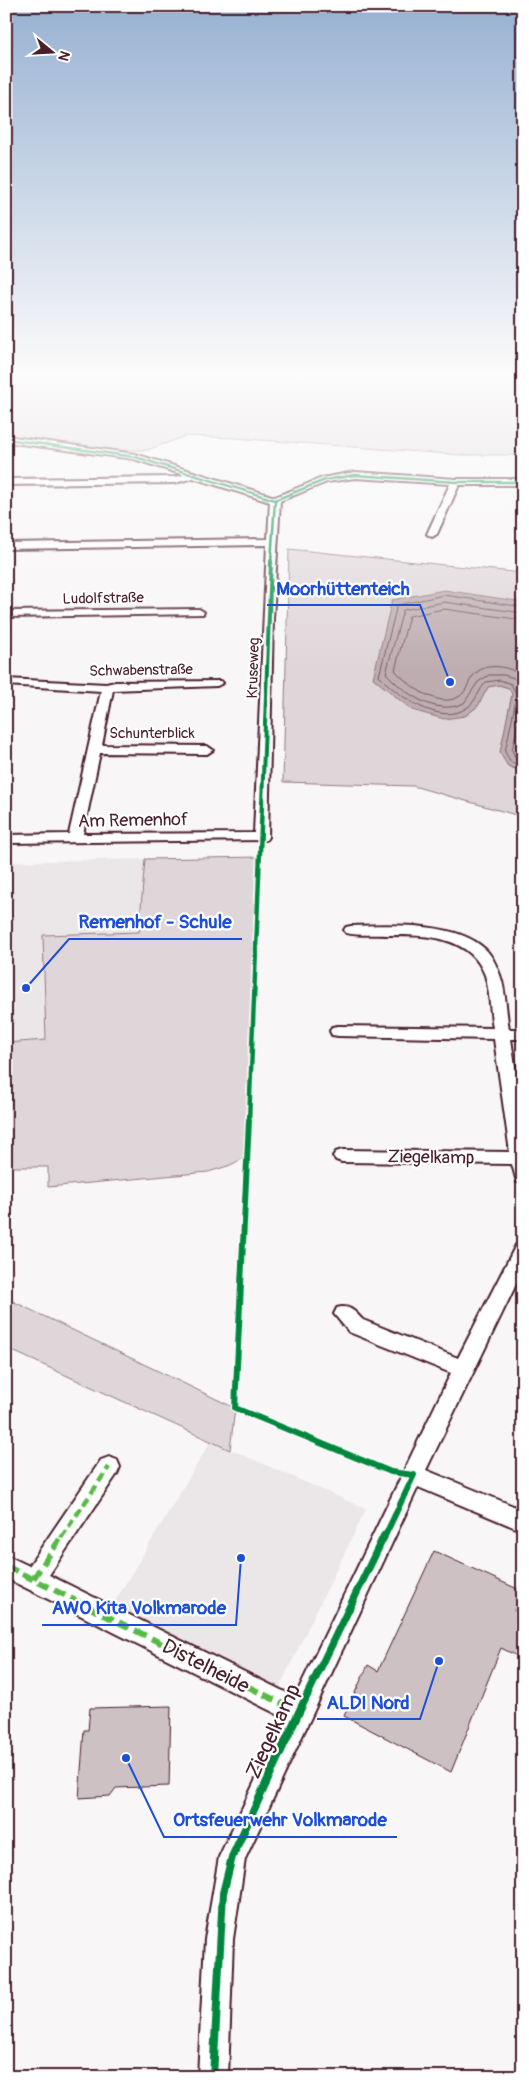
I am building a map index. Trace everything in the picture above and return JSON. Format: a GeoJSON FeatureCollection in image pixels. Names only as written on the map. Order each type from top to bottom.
{"type":"FeatureCollection","features":[{"type":"Feature","properties":{"kind":"street"},"geometry":{"type":"LineString","coordinates":[[6,482],[175,480],[192,475],[275,500],[325,480],[342,476],[370,475],[456,482],[523,482]]}},
{"type":"Feature","properties":{"kind":"street"},"geometry":{"type":"LineString","coordinates":[[432,534],[456,482]]}},
{"type":"Feature","properties":{"kind":"street","name":"Kruseweg"},"geometry":{"type":"LineString","coordinates":[[261,837],[268,619],[275,500]]}},
{"type":"Feature","properties":{"kind":"street"},"geometry":{"type":"LineString","coordinates":[[6,546],[273,542]]}},
{"type":"Feature","properties":{"kind":"street","name":"Ludolfstraße"},"geometry":{"type":"LineString","coordinates":[[6,614],[199,612]]}},
{"type":"Feature","properties":{"kind":"street","name":"Schwabenstraße"},"geometry":{"type":"LineString","coordinates":[[6,682],[108,688],[115,685],[217,684]]}},
{"type":"Feature","properties":{"kind":"street","name":"Schunterblick"},"geometry":{"type":"LineString","coordinates":[[76,839],[108,688]]}},
{"type":"Feature","properties":{"kind":"street","name":"Schunterblick"},"geometry":{"type":"LineString","coordinates":[[96,749],[207,750]]}},
{"type":"Feature","properties":{"kind":"street","name":"Am Remenhof"},"geometry":{"type":"LineString","coordinates":[[6,840],[261,837]]}},
{"type":"Feature","properties":{"kind":"street"},"geometry":{"type":"LineString","coordinates":[[351,930],[431,933],[466,944],[479,952],[487,962],[493,976],[523,1177]]}},
{"type":"Feature","properties":{"kind":"street"},"geometry":{"type":"LineString","coordinates":[[338,1031],[523,1034]]}},
{"type":"Feature","properties":{"kind":"street","name":"Ziegelkamp"},"geometry":{"type":"LineString","coordinates":[[342,1156],[520,1158]]}},
{"type":"Feature","properties":{"kind":"street","name":"Ziegelkamp"},"geometry":{"type":"LineString","coordinates":[[213,2077],[216,1985],[223,1892],[232,1857],[299,1712],[463,1370],[523,1250]]}},
{"type":"Feature","properties":{"kind":"street"},"geometry":{"type":"LineString","coordinates":[[344,1314],[356,1326],[463,1370]]}},
{"type":"Feature","properties":{"kind":"street"},"geometry":{"type":"LineString","coordinates":[[33,1579],[109,1467]]}},
{"type":"Feature","properties":{"kind":"street"},"geometry":{"type":"LineString","coordinates":[[414,1475],[523,1521]]}},
{"type":"Feature","properties":{"kind":"street","name":"Distelheide"},"geometry":{"type":"LineString","coordinates":[[6,1566],[299,1712]]}},
{"type":"Feature","properties":{"kind":"shaded area"},"geometry":{"type":"Polygon","coordinates":[[[289,549],[523,573],[523,602],[515,601],[465,716],[478,706],[488,687],[499,685],[509,688],[512,694],[500,753],[508,766],[523,772],[523,817],[413,786],[283,782],[289,549]]]}},
{"type":"Feature","properties":{"kind":"shaded area"},"geometry":{"type":"Polygon","coordinates":[[[261,857],[247,1157],[228,1166],[208,1172],[48,1187],[48,1167],[6,1167],[6,1043],[46,1040],[43,935],[139,932],[145,859],[261,857]]]}},
{"type":"Feature","properties":{"kind":"shaded area"},"geometry":{"type":"Polygon","coordinates":[[[145,859],[139,933],[44,935],[46,1041],[6,1043],[6,862],[145,859]]]}},
{"type":"Feature","properties":{"kind":"shaded area"},"geometry":{"type":"Polygon","coordinates":[[[6,1298],[235,1408],[230,1450],[6,1348],[6,1298]]]}},
{"type":"Feature","properties":{"kind":"shaded area"},"geometry":{"type":"Polygon","coordinates":[[[211,1441],[366,1509],[278,1690],[111,1608],[211,1441]]]}},
{"type":"Feature","properties":{"kind":"water"},"geometry":{"type":"Polygon","coordinates":[[[444,590],[523,602],[523,772],[508,766],[500,753],[512,694],[509,688],[499,685],[488,687],[478,706],[465,716],[444,719],[412,710],[373,678],[392,600],[444,590]]]}},
{"type":"Feature","properties":{"kind":"building"},"geometry":{"type":"Polygon","coordinates":[[[434,1551],[522,1591],[514,1611],[523,1615],[523,1647],[519,1657],[501,1648],[451,1772],[344,1716],[368,1665],[378,1671],[434,1551]]]}},
{"type":"Feature","properties":{"kind":"building"},"geometry":{"type":"Polygon","coordinates":[[[171,1706],[169,1786],[116,1788],[110,1796],[79,1798],[84,1730],[88,1730],[90,1708],[171,1706]]]}},
{"type":"Feature","properties":{"kind":"marked path"},"geometry":{"type":"LineString","coordinates":[[33,1579],[109,1467]]}},
{"type":"Feature","properties":{"kind":"marked path"},"geometry":{"type":"LineString","coordinates":[[6,1566],[299,1712]]}},
{"type":"Feature","properties":{"kind":"cycle path"},"geometry":{"type":"LineString","coordinates":[[191,474],[275,500]]}},
{"type":"Feature","properties":{"kind":"cycle path"},"geometry":{"type":"LineString","coordinates":[[275,500],[325,480],[355,475],[456,482],[523,482]]}},
{"type":"Feature","properties":{"kind":"cycle path"},"geometry":{"type":"LineString","coordinates":[[213,2077],[223,1893],[232,1857],[299,1712],[414,1475],[391,1472],[235,1408],[258,935],[268,619],[275,500]]}},
{"type":"Feature","properties":{"kind":"place","name":"Moorhüttenteich"},"geometry":{"type":"Point","coordinates":[450,682]}},
{"type":"Feature","properties":{"kind":"place","name":"Remenhof - Schule"},"geometry":{"type":"Point","coordinates":[26,988]}},
{"type":"Feature","properties":{"kind":"place","name":"AWO Kita Volkmarode"},"geometry":{"type":"Point","coordinates":[241,1558]}},
{"type":"Feature","properties":{"kind":"place","name":"ALDI Nord"},"geometry":{"type":"Point","coordinates":[439,1661]}},
{"type":"Feature","properties":{"kind":"place","name":"Ortsfeuerwehr Volkmarode"},"geometry":{"type":"Point","coordinates":[126,1758]}}]}
